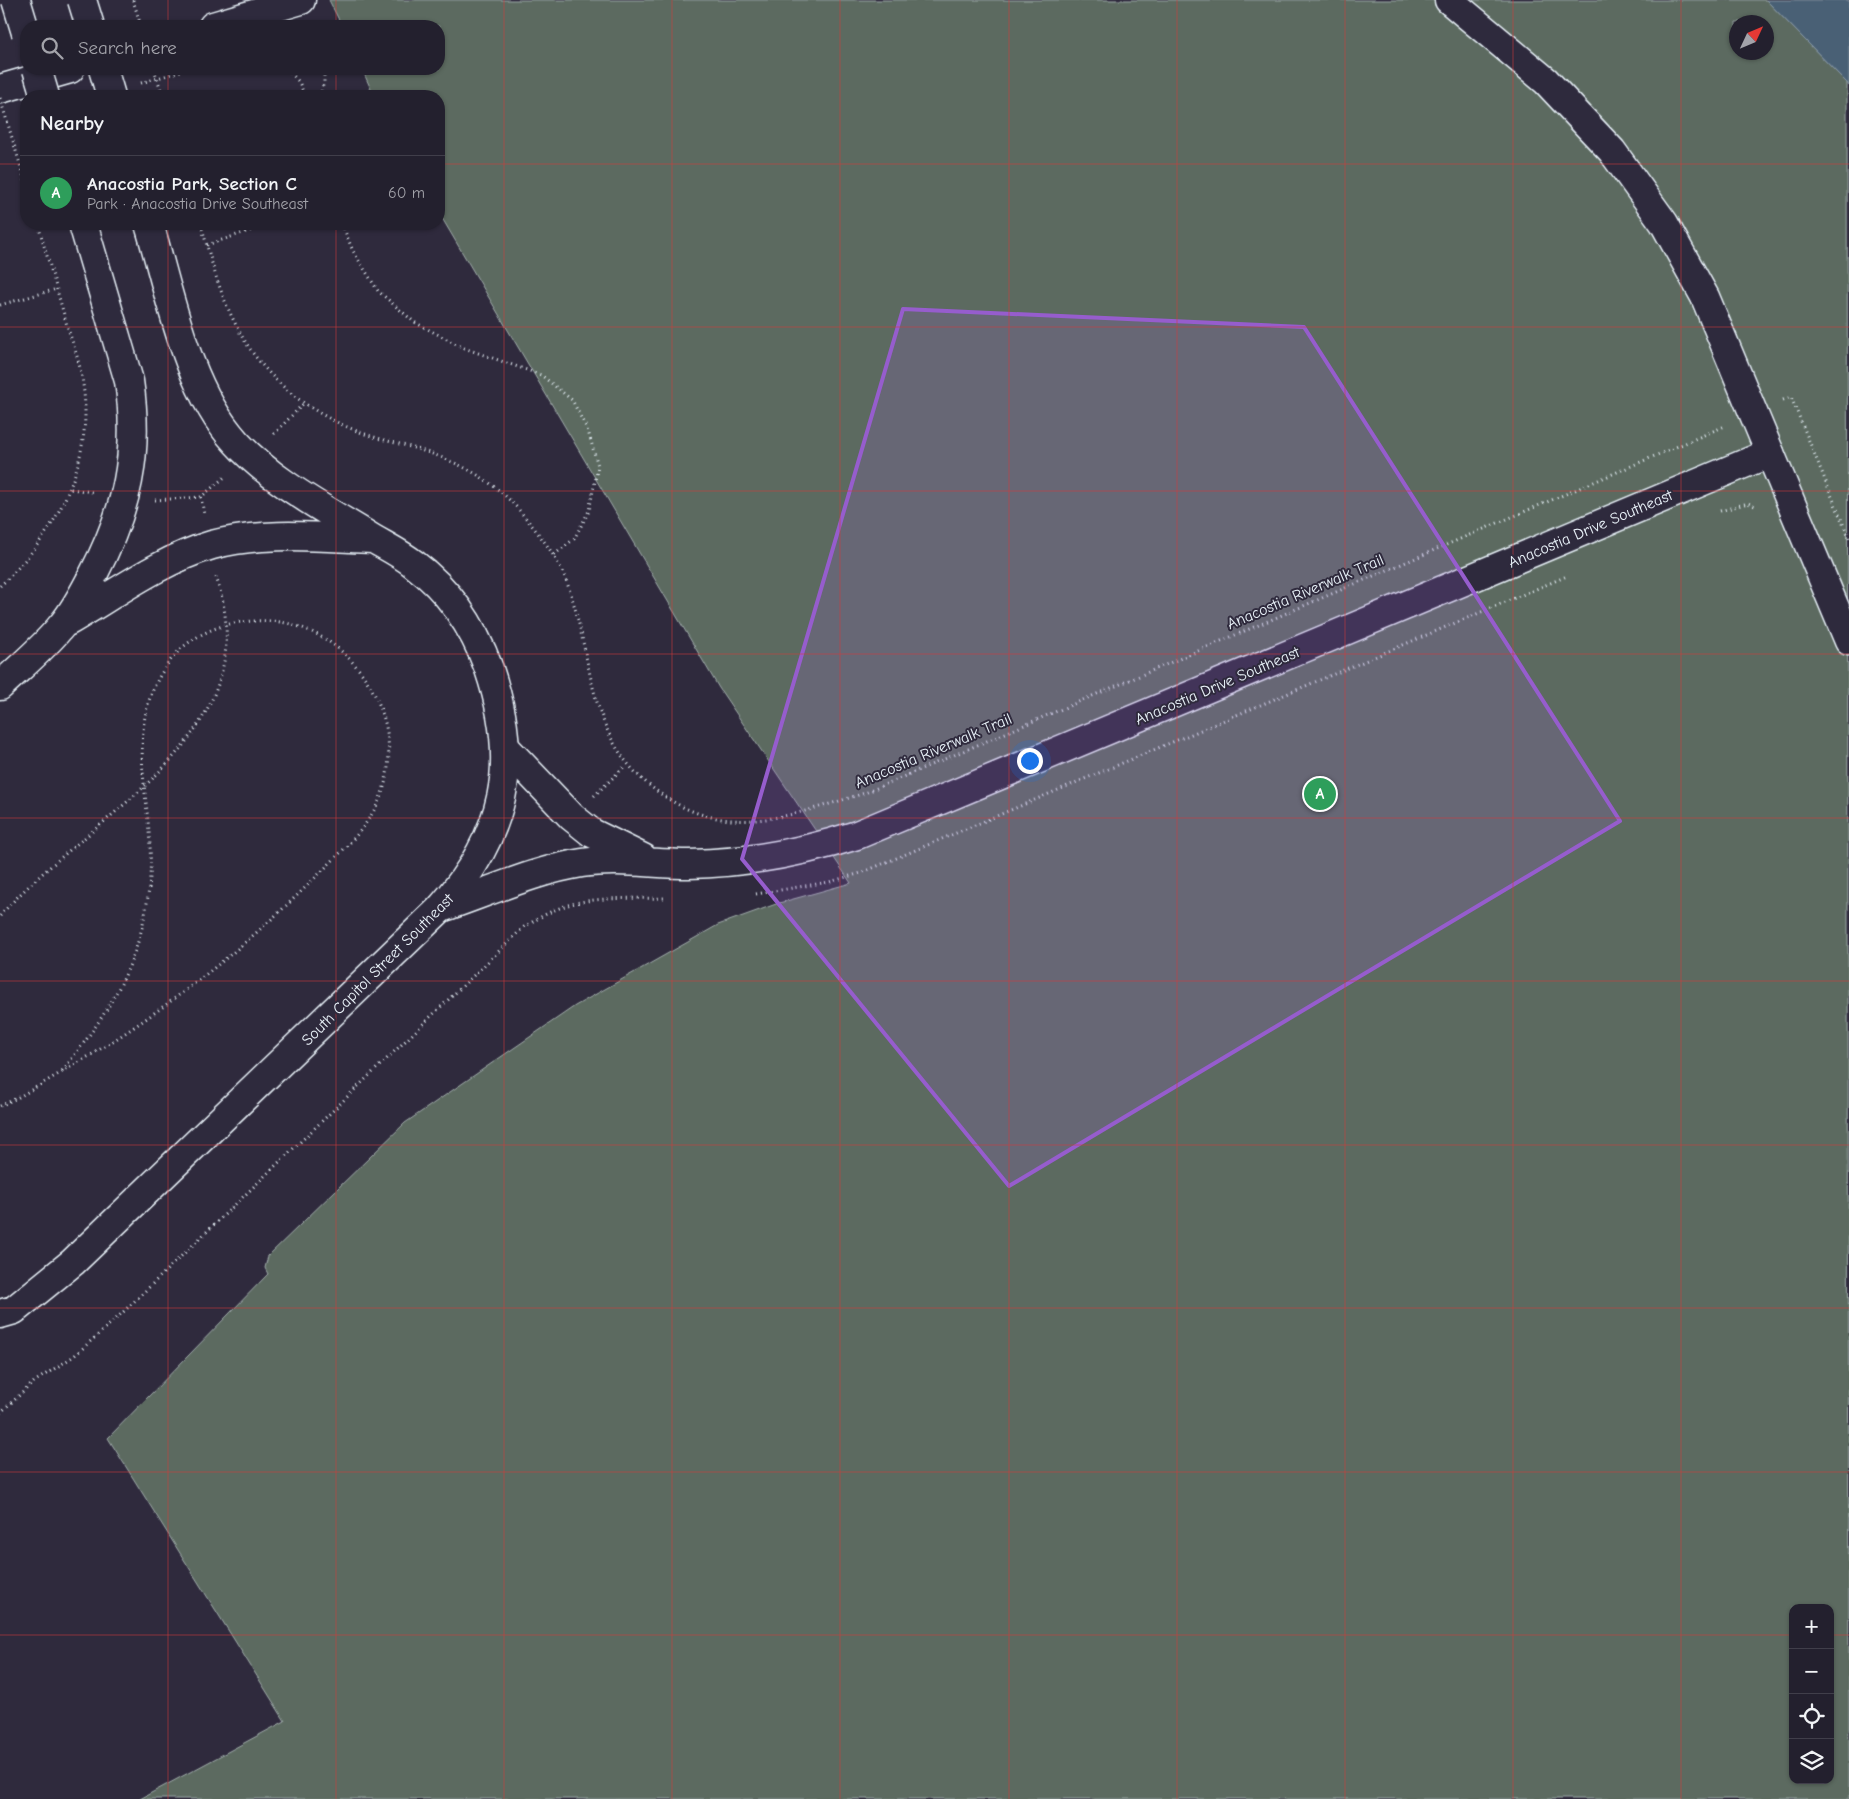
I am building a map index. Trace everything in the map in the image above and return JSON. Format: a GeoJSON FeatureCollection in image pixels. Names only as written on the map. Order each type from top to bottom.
{"type":"FeatureCollection","features":[{"type":"Feature","properties":{"kind":"street"},"geometry":{"type":"LineString","coordinates":[[16,0],[22,20]]}},
{"type":"Feature","properties":{"kind":"street"},"geometry":{"type":"LineString","coordinates":[[82,0],[88,20]]}},
{"type":"Feature","properties":{"kind":"street"},"geometry":{"type":"LineString","coordinates":[[233,20],[301,0]]}},
{"type":"Feature","properties":{"kind":"street"},"geometry":{"type":"LineString","coordinates":[[1449,0],[1546,81],[1612,151],[1658,215],[1705,297],[1849,641]]}},
{"type":"Feature","properties":{"kind":"street"},"geometry":{"type":"LineString","coordinates":[[39,75],[43,90]]}},
{"type":"Feature","properties":{"kind":"street"},"geometry":{"type":"LineString","coordinates":[[0,90],[50,75]]}},
{"type":"Feature","properties":{"kind":"street"},"geometry":{"type":"LineString","coordinates":[[105,75],[109,90]]}},
{"type":"Feature","properties":{"kind":"street"},"geometry":{"type":"LineString","coordinates":[[0,686],[63,624],[92,577],[120,518],[126,496],[133,445],[132,404],[129,381],[85,230]]}},
{"type":"Feature","properties":{"kind":"street","name":"South Capitol Street Southeast"},"geometry":{"type":"LineString","coordinates":[[5,1316],[73,1262],[441,908],[458,889],[484,849],[501,800],[506,748],[503,721],[491,675],[473,633],[458,608],[438,584],[414,564],[270,473],[243,449],[223,426],[210,408],[190,366],[151,230]]}},
{"type":"Feature","properties":{"kind":"street","name":"Anacostia Drive Southeast"},"geometry":{"type":"LineString","coordinates":[[441,908],[560,868],[601,861],[687,864],[754,860],[787,855],[857,835],[1770,453]]}},
{"type":"Feature","properties":{"kind":"street"},"geometry":{"type":"LineString","coordinates":[[63,624],[155,571],[210,546],[259,537],[372,539]]}},
{"type":"Feature","properties":{"kind":"street","name":"Anacostia Drive Southeast"},"geometry":{"type":"LineString","coordinates":[[506,748],[572,818],[592,833],[651,862]]}},
{"type":"Feature","properties":{"kind":"path"},"geometry":{"type":"LineString","coordinates":[[134,0],[139,20]]}},
{"type":"Feature","properties":{"kind":"path"},"geometry":{"type":"LineString","coordinates":[[156,75],[160,90]]}},
{"type":"Feature","properties":{"kind":"path"},"geometry":{"type":"LineString","coordinates":[[293,75],[299,82],[302,90]]}},
{"type":"Feature","properties":{"kind":"path"},"geometry":{"type":"LineString","coordinates":[[322,90],[324,75]]}},
{"type":"Feature","properties":{"kind":"path"},"geometry":{"type":"LineString","coordinates":[[0,98],[20,164]]}},
{"type":"Feature","properties":{"kind":"path"},"geometry":{"type":"LineString","coordinates":[[0,586],[18,570],[49,532],[71,489],[84,434],[85,405],[82,373],[40,230]]}},
{"type":"Feature","properties":{"kind":"path","name":"Anacostia Riverwalk Trail"},"geometry":{"type":"LineString","coordinates":[[202,230],[224,298],[244,339],[263,366],[303,404],[356,432],[417,447],[443,456],[468,469],[516,507],[554,555],[566,580],[604,722],[615,749],[626,765],[641,780],[665,798],[718,820],[770,820],[865,793],[1730,423]]}},
{"type":"Feature","properties":{"kind":"path"},"geometry":{"type":"LineString","coordinates":[[207,246],[253,230]]}},
{"type":"Feature","properties":{"kind":"path"},"geometry":{"type":"LineString","coordinates":[[344,230],[353,251],[378,291],[414,322],[464,348],[541,375],[572,400],[588,431],[598,466],[589,510],[574,539],[554,555]]}},
{"type":"Feature","properties":{"kind":"path"},"geometry":{"type":"LineString","coordinates":[[0,305],[57,289]]}},
{"type":"Feature","properties":{"kind":"path"},"geometry":{"type":"LineString","coordinates":[[1791,396],[1849,538]]}},
{"type":"Feature","properties":{"kind":"path"},"geometry":{"type":"LineString","coordinates":[[278,430],[303,404]]}},
{"type":"Feature","properties":{"kind":"path"},"geometry":{"type":"LineString","coordinates":[[162,501],[202,497],[222,480]]}},
{"type":"Feature","properties":{"kind":"path"},"geometry":{"type":"LineString","coordinates":[[202,497],[206,522]]}},
{"type":"Feature","properties":{"kind":"path"},"geometry":{"type":"LineString","coordinates":[[1716,513],[1736,505],[1748,504],[1758,507],[1766,504]]}},
{"type":"Feature","properties":{"kind":"path"},"geometry":{"type":"LineString","coordinates":[[0,916],[23,892],[144,788],[170,760],[207,712],[222,677],[227,642],[224,604],[215,574]]}},
{"type":"Feature","properties":{"kind":"path"},"geometry":{"type":"LineString","coordinates":[[750,894],[770,893],[861,873],[1569,575]]}},
{"type":"Feature","properties":{"kind":"path"},"geometry":{"type":"LineString","coordinates":[[0,1106],[62,1071],[115,1040],[205,975],[300,893],[360,832],[376,808],[383,792],[388,761],[384,716],[373,690],[354,665],[329,643],[296,626],[265,620],[226,625],[210,630],[184,646],[163,671],[154,686],[147,704],[141,744],[144,788],[150,826],[150,870],[139,938],[132,960],[113,1002],[95,1030],[62,1071]]}},
{"type":"Feature","properties":{"kind":"path"},"geometry":{"type":"LineString","coordinates":[[592,798],[626,765]]}},
{"type":"Feature","properties":{"kind":"path"},"geometry":{"type":"LineString","coordinates":[[0,1413],[34,1382],[80,1350],[118,1317],[524,928],[551,911],[567,905],[590,901],[671,898]]}},
{"type":"Feature","properties":{"kind":"highlighted area"},"geometry":{"type":"Polygon","coordinates":[[[903,309],[1304,327],[1620,821],[1009,1186],[742,859],[903,309]]]}},
{"type":"Feature","properties":{"kind":"green space"},"geometry":{"type":"Polygon","coordinates":[[[329,0],[1766,0],[1847,83],[1849,1799],[140,1799],[285,1721],[108,1438],[268,1274],[265,1268],[268,1256],[405,1123],[575,1006],[718,925],[779,903],[851,883],[719,688],[445,223],[445,90],[371,90],[365,75],[445,75],[445,20],[339,20],[329,0]]]}},
{"type":"Feature","properties":{"kind":"water"},"geometry":{"type":"Polygon","coordinates":[[[1766,0],[1849,0],[1849,86],[1847,83],[1766,0]]]}},
{"type":"Feature","properties":{"kind":"place","name":"Anacostia Park, Section C"},"geometry":{"type":"Point","coordinates":[1320,794]}}]}
